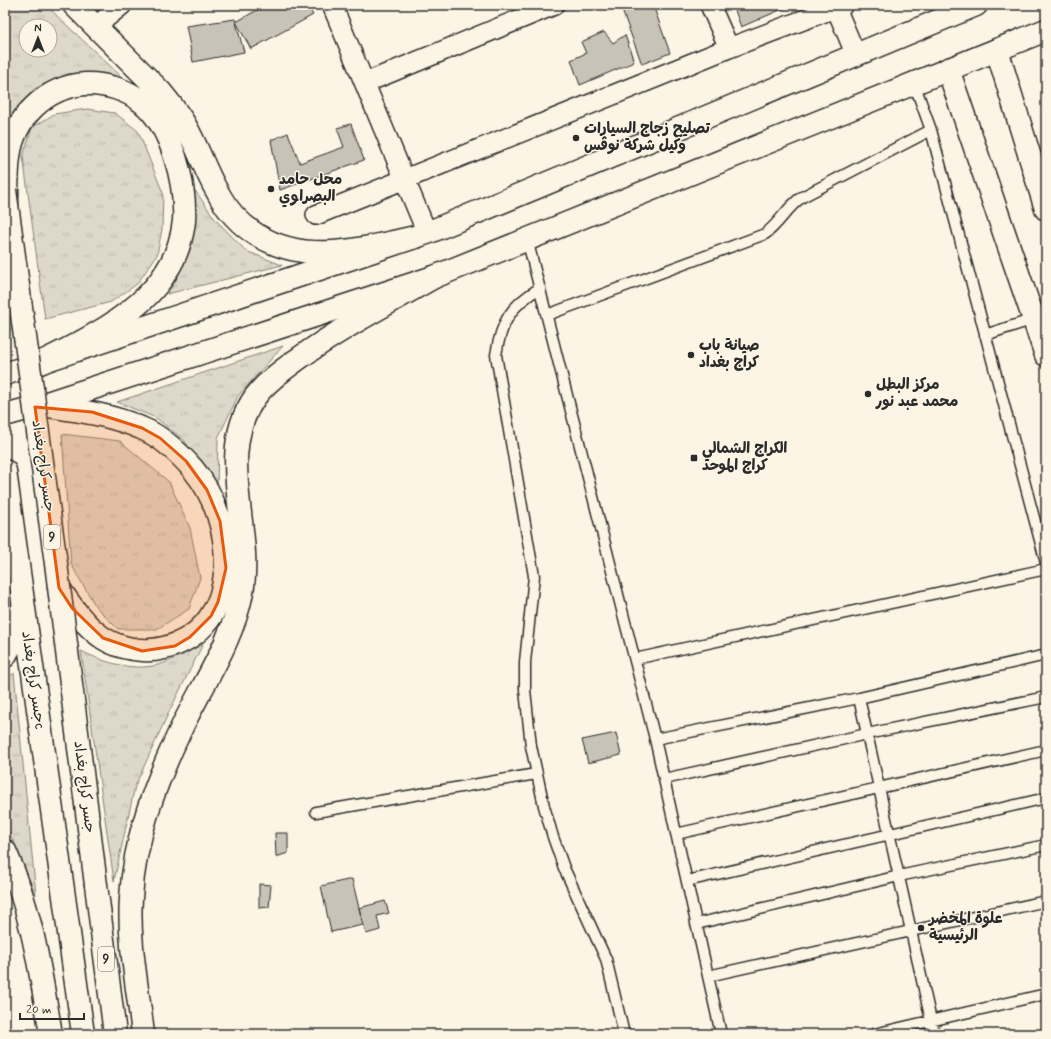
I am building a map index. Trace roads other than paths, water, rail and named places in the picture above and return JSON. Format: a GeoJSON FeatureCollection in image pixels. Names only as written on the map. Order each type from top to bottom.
{"type":"FeatureCollection","features":[{"type":"Feature","properties":{"kind":"main road"},"geometry":{"type":"LineString","coordinates":[[74,5],[160,91],[172,106],[188,131],[218,195],[245,227],[277,245],[299,252],[328,253],[357,249],[422,235]]}},
{"type":"Feature","properties":{"kind":"main road"},"geometry":{"type":"LineString","coordinates":[[5,374],[422,235],[976,5]]}},
{"type":"Feature","properties":{"kind":"main road"},"geometry":{"type":"LineString","coordinates":[[5,415],[41,405],[434,277],[1046,30]]}},
{"type":"Feature","properties":{"kind":"main road"},"geometry":{"type":"LineString","coordinates":[[997,50],[1046,209]]}},
{"type":"Feature","properties":{"kind":"main road"},"geometry":{"type":"LineString","coordinates":[[948,69],[1046,355]]}},
{"type":"Feature","properties":{"kind":"main road","name":"جسر كراج بغداد"},"geometry":{"type":"LineString","coordinates":[[40,363],[74,346],[130,311],[150,292],[166,273],[181,239],[184,215],[180,176],[170,144],[154,113],[131,94],[117,89],[91,84],[62,88],[47,96],[34,106],[17,132],[9,156],[6,198],[59,588],[115,1034]]}},
{"type":"Feature","properties":{"kind":"main road"},"geometry":{"type":"LineString","coordinates":[[143,1034],[131,928],[130,899],[133,871],[150,804],[166,760],[228,635],[241,598],[244,545],[236,478],[236,461],[238,441],[244,418],[255,398],[268,383],[291,365],[343,330],[434,277]]}},
{"type":"Feature","properties":{"kind":"main road"},"geometry":{"type":"LineString","coordinates":[[41,405],[92,412],[142,428],[160,438],[186,461],[198,475],[207,490],[220,521],[226,554],[223,588],[211,616],[202,627],[190,637],[175,646],[142,651],[103,638],[72,608],[59,588]]}},
{"type":"Feature","properties":{"kind":"main road","name":"جسر كراج بغدادc"},"geometry":{"type":"LineString","coordinates":[[5,471],[83,1034]]}},
{"type":"Feature","properties":{"kind":"main road"},"geometry":{"type":"LineString","coordinates":[[5,656],[13,641],[18,621],[21,594]]}},
{"type":"Feature","properties":{"kind":"main road"},"geometry":{"type":"LineString","coordinates":[[5,852],[16,878],[29,918],[51,1034]]}},
{"type":"Feature","properties":{"kind":"street"},"geometry":{"type":"LineString","coordinates":[[95,27],[122,5]]}},
{"type":"Feature","properties":{"kind":"street"},"geometry":{"type":"LineString","coordinates":[[332,5],[405,180],[422,235]]}},
{"type":"Feature","properties":{"kind":"street"},"geometry":{"type":"LineString","coordinates":[[365,83],[554,5]]}},
{"type":"Feature","properties":{"kind":"street"},"geometry":{"type":"LineString","coordinates":[[710,5],[729,48]]}},
{"type":"Feature","properties":{"kind":"street"},"geometry":{"type":"LineString","coordinates":[[316,215],[729,48],[839,6],[856,55]]}},
{"type":"Feature","properties":{"kind":"lane"},"geometry":{"type":"LineString","coordinates":[[914,83],[931,130],[1046,563]]}},
{"type":"Feature","properties":{"kind":"lane"},"geometry":{"type":"LineString","coordinates":[[547,315],[765,234],[781,219],[794,202],[931,130]]}},
{"type":"Feature","properties":{"kind":"lane"},"geometry":{"type":"LineString","coordinates":[[527,239],[655,739],[721,1034]]}},
{"type":"Feature","properties":{"kind":"lane"},"geometry":{"type":"LineString","coordinates":[[540,288],[525,297],[507,318],[498,338],[496,355],[534,576],[534,591],[527,634],[525,690],[527,718],[536,774],[551,831],[564,868],[606,959],[624,1034]]}},
{"type":"Feature","properties":{"kind":"lane"},"geometry":{"type":"LineString","coordinates":[[985,335],[1034,319]]}},
{"type":"Feature","properties":{"kind":"lane"},"geometry":{"type":"LineString","coordinates":[[635,659],[1046,570]]}},
{"type":"Feature","properties":{"kind":"lane"},"geometry":{"type":"LineString","coordinates":[[655,739],[859,698],[1046,655]]}},
{"type":"Feature","properties":{"kind":"lane"},"geometry":{"type":"LineString","coordinates":[[664,779],[867,734],[1046,697]]}},
{"type":"Feature","properties":{"kind":"lane"},"geometry":{"type":"LineString","coordinates":[[859,698],[934,1034]]}},
{"type":"Feature","properties":{"kind":"lane"},"geometry":{"type":"LineString","coordinates":[[676,834],[1046,750]]}},
{"type":"Feature","properties":{"kind":"lane"},"geometry":{"type":"LineString","coordinates":[[316,812],[536,774]]}},
{"type":"Feature","properties":{"kind":"lane"},"geometry":{"type":"LineString","coordinates":[[687,881],[889,833],[1046,798]]}},
{"type":"Feature","properties":{"kind":"lane"},"geometry":{"type":"LineString","coordinates":[[696,924],[899,876],[1046,845]]}},
{"type":"Feature","properties":{"kind":"lane"},"geometry":{"type":"LineString","coordinates":[[708,976],[1046,901]]}},
{"type":"Feature","properties":{"kind":"lane"},"geometry":{"type":"LineString","coordinates":[[874,1034],[1046,994]]}},
{"type":"Feature","properties":{"kind":"place","name":"تصليح زجاج السيارات وكيل شركة نوڤس"},"geometry":{"type":"Point","coordinates":[576,138]}},
{"type":"Feature","properties":{"kind":"place","name":"محل حامد البصراوي"},"geometry":{"type":"Point","coordinates":[271,189]}},
{"type":"Feature","properties":{"kind":"place","name":"صيانة باب كراج بغداد"},"geometry":{"type":"Point","coordinates":[691,355]}},
{"type":"Feature","properties":{"kind":"place","name":"مركز البطل محمد عبد نور"},"geometry":{"type":"Point","coordinates":[868,394]}},
{"type":"Feature","properties":{"kind":"place","name":"الكراج الشمالي كراج الموحد"},"geometry":{"type":"Point","coordinates":[694,458]}},
{"type":"Feature","properties":{"kind":"place","name":"علوة المخضر الرئيسية"},"geometry":{"type":"Point","coordinates":[921,928]}}]}
